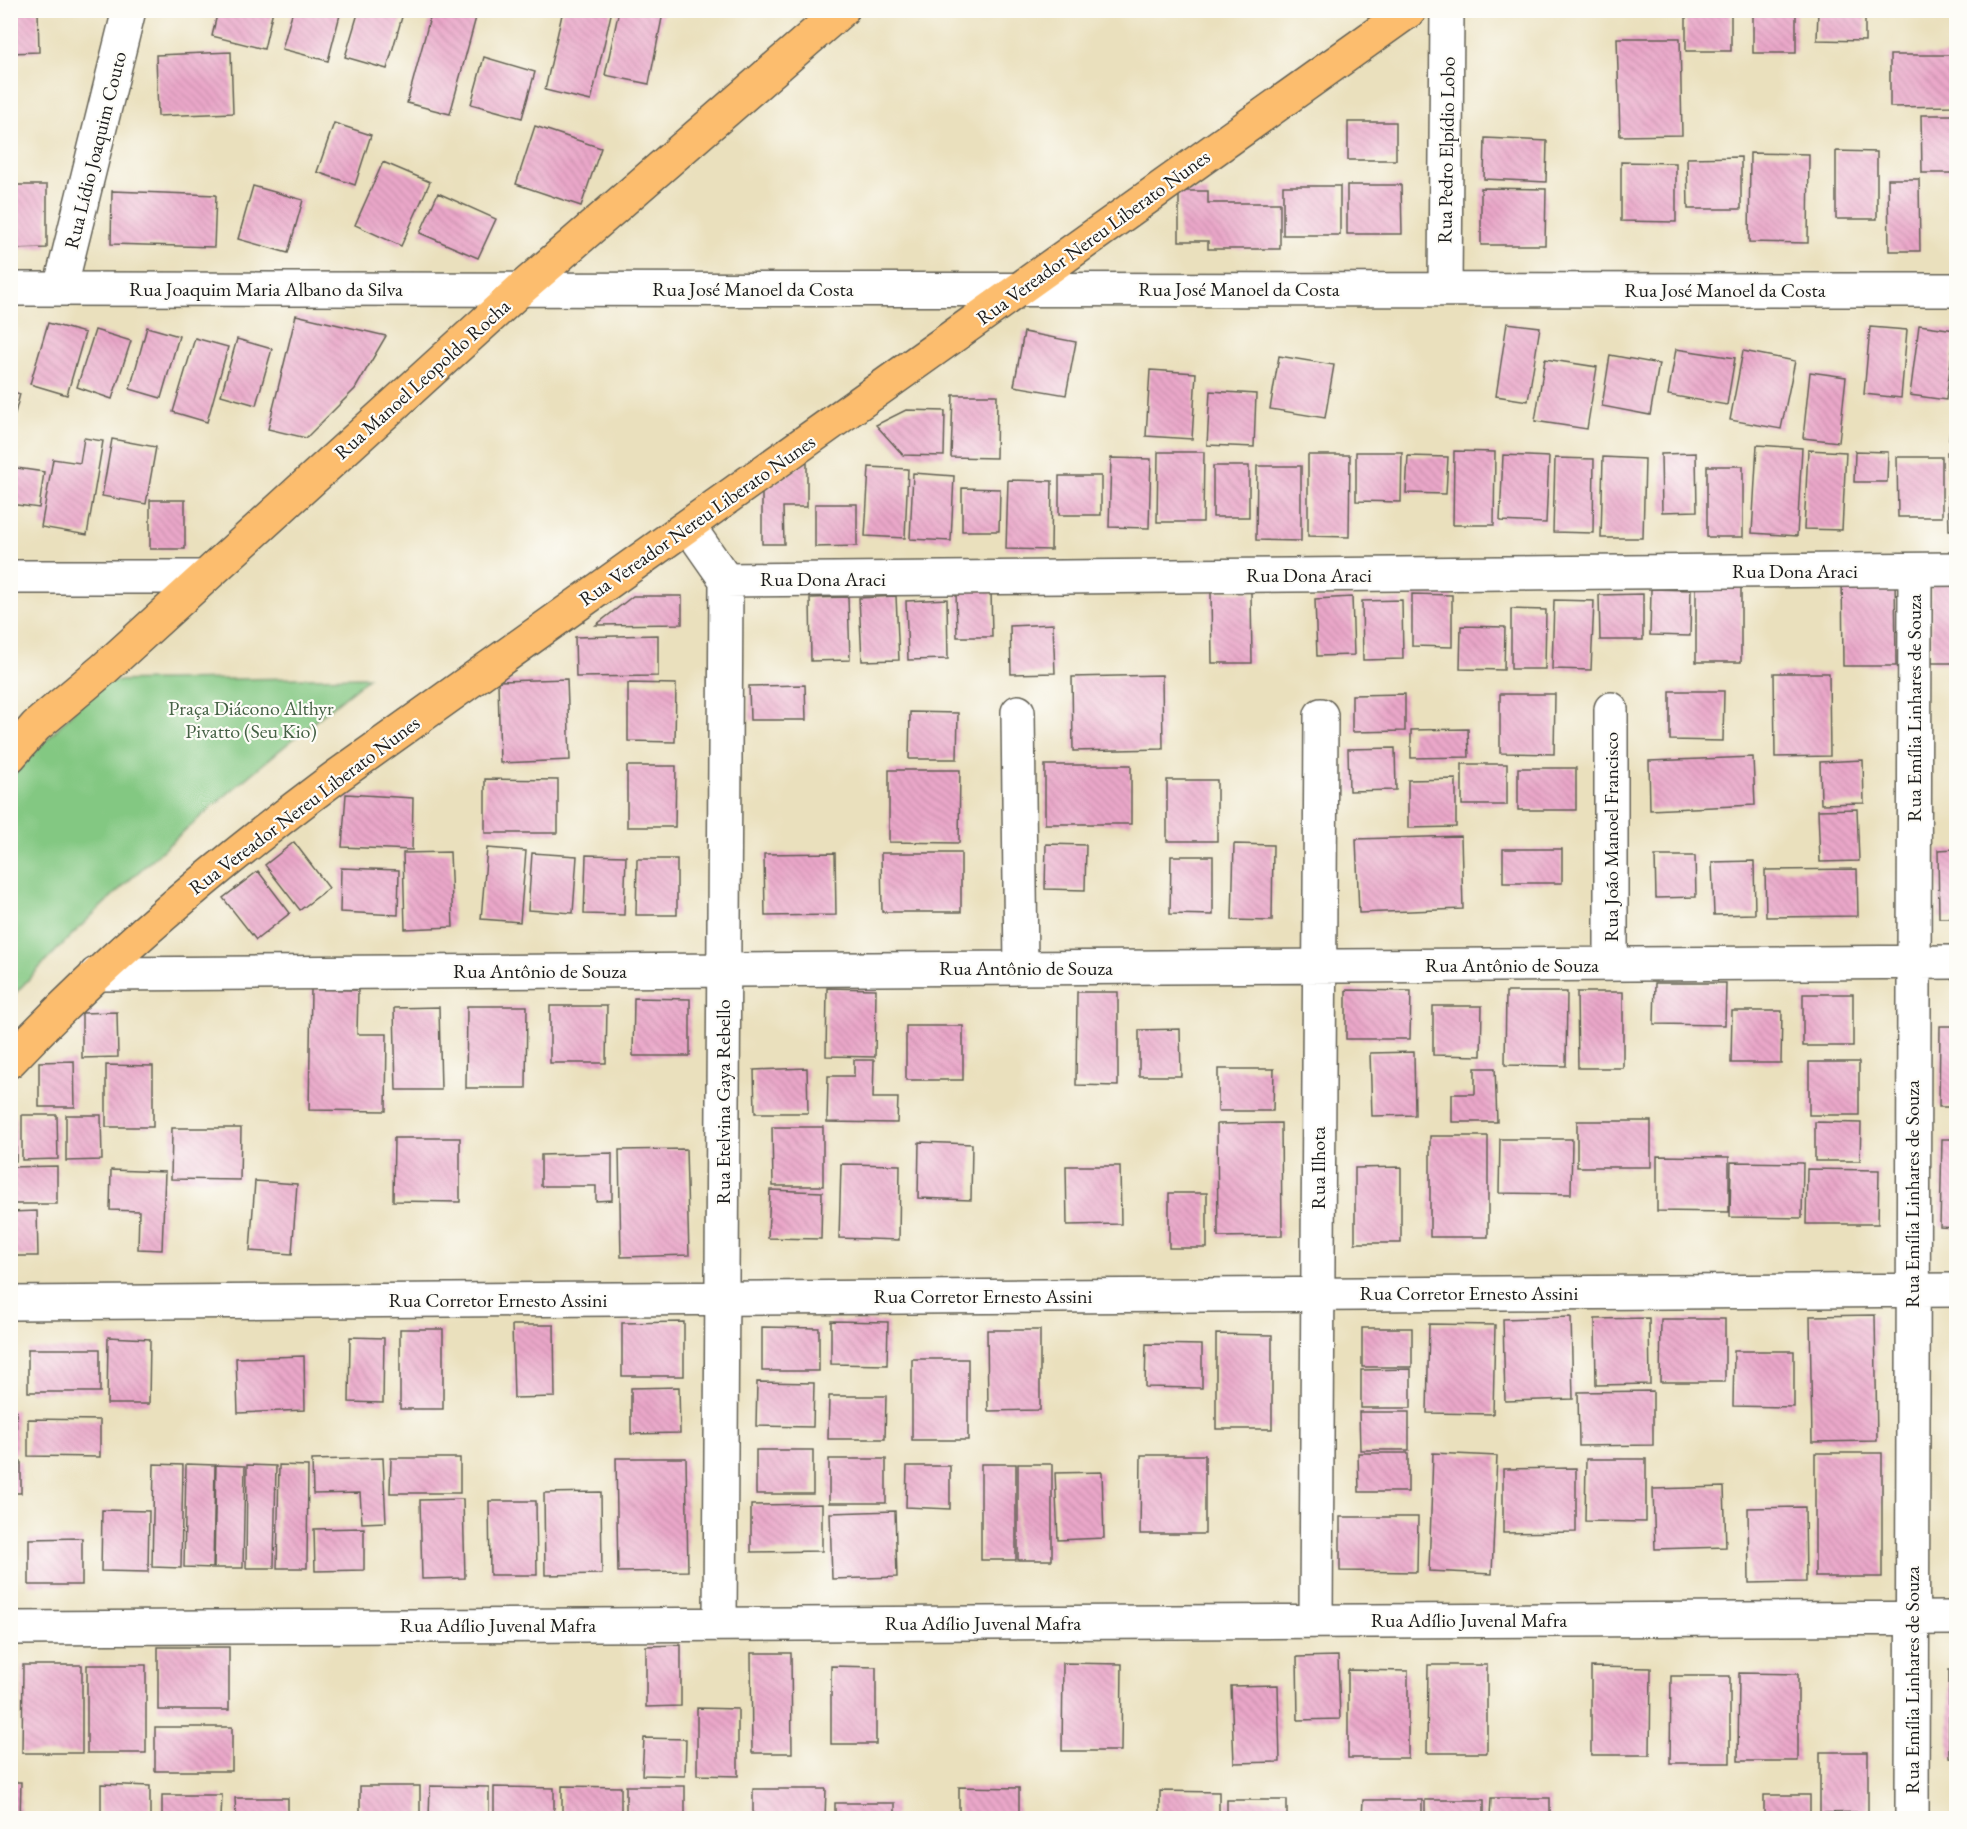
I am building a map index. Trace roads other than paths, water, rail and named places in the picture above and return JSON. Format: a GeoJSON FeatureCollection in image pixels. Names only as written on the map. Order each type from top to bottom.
{"type":"FeatureCollection","features":[{"type":"Feature","properties":{"kind":"main road","name":"Rua Manoel Leopoldo Rocha"},"geometry":{"type":"LineString","coordinates":[[10,756],[36,726],[104,669],[521,289],[842,10]]}},
{"type":"Feature","properties":{"kind":"main road","name":"Rua Vereador Nereu Liberato Nunes"},"geometry":{"type":"LineString","coordinates":[[10,1061],[96,974],[179,899],[333,779],[1410,10]]}},
{"type":"Feature","properties":{"kind":"street","name":"Rua Lídio Joaquim Couto"},"geometry":{"type":"LineString","coordinates":[[60,289],[129,10]]}},
{"type":"Feature","properties":{"kind":"street","name":"Rua Pedro Elpídio Lobo"},"geometry":{"type":"LineString","coordinates":[[1445,289],[1447,10]]}},
{"type":"Feature","properties":{"kind":"street","name":"Rua Joaquim Maria Albano da Silva"},"geometry":{"type":"LineString","coordinates":[[10,289],[521,289]]}},
{"type":"Feature","properties":{"kind":"street","name":"Rua José Manoel da Costa"},"geometry":{"type":"LineString","coordinates":[[521,289],[1956,290]]}},
{"type":"Feature","properties":{"kind":"street"},"geometry":{"type":"LineString","coordinates":[[689,527],[726,580]]}},
{"type":"Feature","properties":{"kind":"street","name":"Rua Dona Araci"},"geometry":{"type":"LineString","coordinates":[[726,580],[1956,569]]}},
{"type":"Feature","properties":{"kind":"street","name":"Rua Emília Linhares de Souza"},"geometry":{"type":"LineString","coordinates":[[1912,1818],[1912,962],[1915,570]]}},
{"type":"Feature","properties":{"kind":"street"},"geometry":{"type":"LineString","coordinates":[[10,577],[204,577]]}},
{"type":"Feature","properties":{"kind":"street","name":"Rua Etelvina Gaya Rebello"},"geometry":{"type":"LineString","coordinates":[[720,1624],[726,580]]}},
{"type":"Feature","properties":{"kind":"street","name":"Rua João Manoel Francisco"},"geometry":{"type":"LineString","coordinates":[[1611,709],[1611,964]]}},
{"type":"Feature","properties":{"kind":"street"},"geometry":{"type":"LineString","coordinates":[[1018,712],[1021,968]]}},
{"type":"Feature","properties":{"kind":"street","name":"Rua Ilhota"},"geometry":{"type":"LineString","coordinates":[[1316,1621],[1321,716]]}},
{"type":"Feature","properties":{"kind":"street","name":"Rua Antônio de Souza"},"geometry":{"type":"LineString","coordinates":[[96,974],[1956,962]]}},
{"type":"Feature","properties":{"kind":"street","name":"Rua Corretor Ernesto Assini"},"geometry":{"type":"LineString","coordinates":[[10,1303],[1956,1290]]}},
{"type":"Feature","properties":{"kind":"street","name":"Rua Adílio Juvenal Mafra"},"geometry":{"type":"LineString","coordinates":[[10,1628],[1956,1618]]}},
{"type":"Feature","properties":{"kind":"park label","name":"Praça Diácono Althyr Pivatto (Seu Kio)"},"geometry":{"type":"Point","coordinates":[251,720]}}]}
